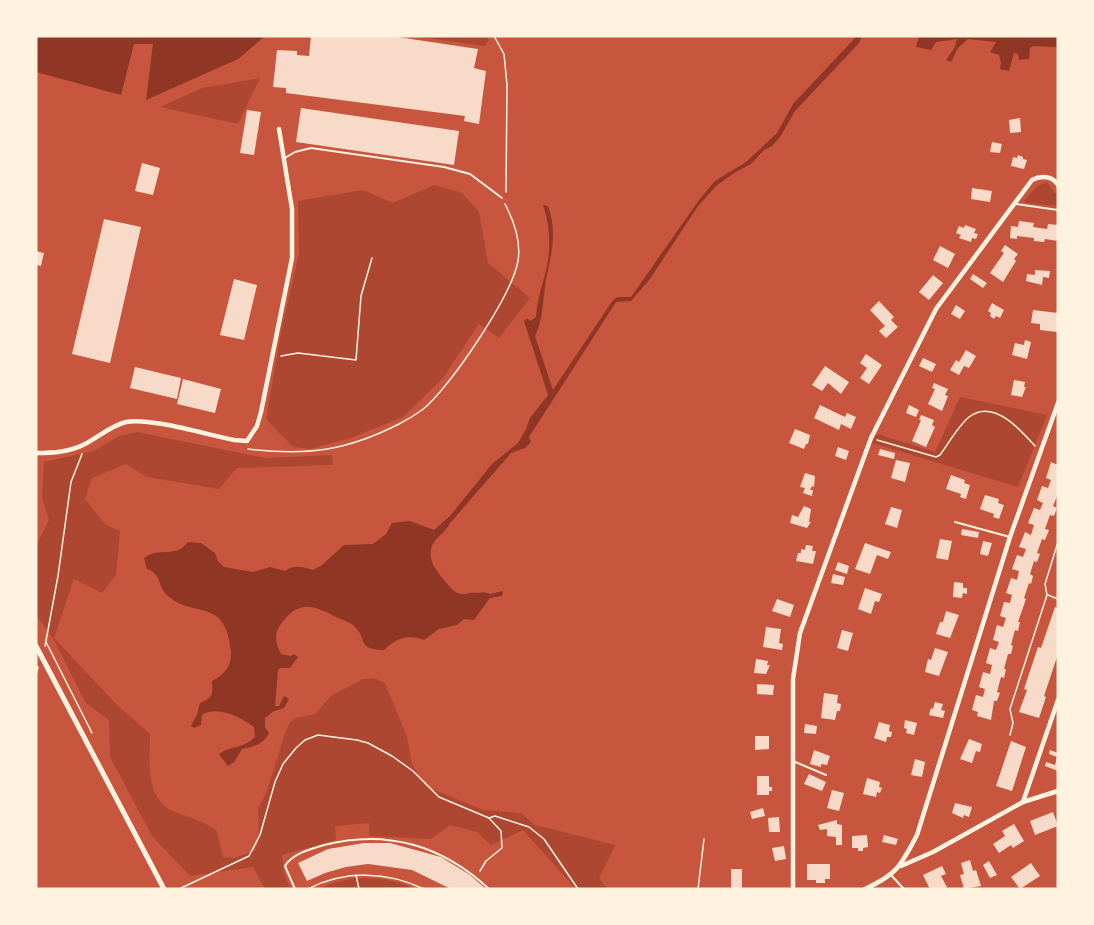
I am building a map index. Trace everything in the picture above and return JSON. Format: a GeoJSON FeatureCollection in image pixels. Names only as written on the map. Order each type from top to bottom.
{"type":"FeatureCollection","features":[{"type":"Feature","properties":{"kind":"street"},"geometry":{"type":"LineString","coordinates":[[36,453],[75,448],[114,426],[134,421],[247,441],[257,426],[291,258],[292,209],[279,129]]}},
{"type":"Feature","properties":{"kind":"street"},"geometry":{"type":"LineString","coordinates":[[793,889],[793,679],[800,633],[871,438],[936,309],[1032,180],[1038,176],[1055,180],[1058,185]]}},
{"type":"Feature","properties":{"kind":"street"},"geometry":{"type":"LineString","coordinates":[[901,866],[917,835],[927,806],[1010,537],[1058,403]]}},
{"type":"Feature","properties":{"kind":"street"},"geometry":{"type":"LineString","coordinates":[[36,646],[164,889]]}},
{"type":"Feature","properties":{"kind":"street"},"geometry":{"type":"LineString","coordinates":[[1023,802],[1058,700]]}},
{"type":"Feature","properties":{"kind":"street"},"geometry":{"type":"LineString","coordinates":[[866,889],[891,875],[901,866],[933,852],[1023,802],[1058,791]]}},
{"type":"Feature","properties":{"kind":"lane"},"geometry":{"type":"LineString","coordinates":[[283,159],[295,152],[310,148],[444,168],[470,174],[502,198]]}},
{"type":"Feature","properties":{"kind":"lane"},"geometry":{"type":"LineString","coordinates":[[1016,204],[1058,210]]}},
{"type":"Feature","properties":{"kind":"lane"},"geometry":{"type":"LineString","coordinates":[[955,522],[1010,537]]}},
{"type":"Feature","properties":{"kind":"lane"},"geometry":{"type":"LineString","coordinates":[[792,761],[826,775]]}},
{"type":"Feature","properties":{"kind":"lane"},"geometry":{"type":"LineString","coordinates":[[295,889],[285,866],[289,858],[334,842],[368,837],[424,847],[448,858],[489,889]]}},
{"type":"Feature","properties":{"kind":"lane"},"geometry":{"type":"LineString","coordinates":[[891,875],[904,889]]}},
{"type":"Feature","properties":{"kind":"path"},"geometry":{"type":"LineString","coordinates":[[247,441],[244,449],[308,453],[340,447],[373,436],[400,423],[423,409],[455,374],[490,319],[511,282],[518,261],[519,241],[502,198],[506,190],[507,85],[504,54],[494,36]]}},
{"type":"Feature","properties":{"kind":"path"},"geometry":{"type":"LineString","coordinates":[[271,360],[298,353],[356,360],[361,296],[372,258]]}},
{"type":"Feature","properties":{"kind":"path"},"geometry":{"type":"LineString","coordinates":[[871,438],[936,457],[940,455],[969,417],[978,412],[989,412],[1001,414],[1008,419],[1040,451]]}},
{"type":"Feature","properties":{"kind":"path"},"geometry":{"type":"LineString","coordinates":[[36,675],[46,642],[58,576],[71,482],[80,458],[86,453]]}},
{"type":"Feature","properties":{"kind":"path"},"geometry":{"type":"LineString","coordinates":[[1010,735],[1013,723],[1010,709],[1047,595],[1045,584],[1058,542]]}},
{"type":"Feature","properties":{"kind":"path"},"geometry":{"type":"LineString","coordinates":[[1047,595],[1058,598]]}},
{"type":"Feature","properties":{"kind":"path"},"geometry":{"type":"LineString","coordinates":[[179,889],[249,856],[260,835],[275,782],[283,764],[305,740],[318,735],[368,743],[413,771],[439,797],[489,818],[501,831],[502,848],[486,861],[477,878]]}},
{"type":"Feature","properties":{"kind":"path"},"geometry":{"type":"LineString","coordinates":[[489,818],[495,816],[529,828],[544,840],[578,889]]}},
{"type":"Feature","properties":{"kind":"path"},"geometry":{"type":"LineString","coordinates":[[698,889],[704,839]]}},
{"type":"Feature","properties":{"kind":"path"},"geometry":{"type":"LineString","coordinates":[[356,875],[359,889]]}},
{"type":"Feature","properties":{"kind":"path"},"geometry":{"type":"LineString","coordinates":[[308,889],[336,878],[356,875],[387,877],[424,889]]}},
{"type":"Feature","properties":{"kind":"path"},"geometry":{"type":"LineString","coordinates":[[411,889],[414,884]]}},
{"type":"Feature","properties":{"kind":"shaded area"},"geometry":{"type":"Polygon","coordinates":[[[36,36],[265,36],[238,59],[146,100],[153,44],[134,44],[121,95],[36,72],[36,36]]]}},
{"type":"Feature","properties":{"kind":"shaded area"},"geometry":{"type":"Polygon","coordinates":[[[412,36],[485,36],[489,40],[485,46],[412,36]]]}},
{"type":"Feature","properties":{"kind":"shaded area"},"geometry":{"type":"Polygon","coordinates":[[[855,36],[862,36],[859,43],[795,111],[772,146],[764,150],[751,164],[716,186],[698,206],[650,279],[631,301],[616,302],[529,437],[531,442],[525,448],[511,453],[434,542],[431,549],[432,562],[454,591],[461,594],[483,592],[490,594],[503,591],[502,596],[490,598],[474,620],[464,619],[457,625],[439,629],[424,640],[413,637],[402,638],[384,650],[369,648],[352,625],[321,610],[307,607],[294,611],[278,628],[276,635],[281,654],[290,656],[294,654],[298,657],[290,668],[278,670],[275,706],[279,706],[284,696],[289,699],[284,708],[274,711],[265,718],[265,727],[269,733],[264,740],[242,749],[234,762],[228,766],[219,754],[251,741],[255,737],[254,727],[236,716],[215,711],[202,715],[201,725],[194,728],[191,726],[200,703],[211,695],[212,681],[224,673],[229,666],[231,652],[228,634],[223,623],[216,616],[178,603],[168,596],[155,574],[147,569],[144,558],[156,553],[178,550],[188,542],[201,543],[215,553],[218,561],[224,567],[253,572],[270,567],[285,571],[295,567],[313,570],[344,545],[373,544],[386,534],[392,523],[410,521],[434,530],[450,516],[492,464],[518,443],[530,418],[548,395],[524,321],[527,318],[530,321],[536,317],[548,258],[548,228],[543,205],[548,206],[553,240],[541,316],[535,336],[553,390],[613,300],[618,297],[631,297],[699,200],[715,181],[746,162],[777,133],[793,104],[855,36]]]}},
{"type":"Feature","properties":{"kind":"shaded area"},"geometry":{"type":"Polygon","coordinates":[[[919,36],[1058,36],[1058,47],[1033,46],[1030,48],[1029,59],[1019,60],[1018,54],[1014,53],[1009,71],[1000,69],[999,55],[990,52],[996,42],[968,39],[958,48],[951,62],[946,60],[955,47],[957,39],[936,42],[931,50],[916,47],[919,36]]]}},
{"type":"Feature","properties":{"kind":"shaded area"},"geometry":{"type":"Polygon","coordinates":[[[260,78],[238,124],[160,107],[202,88],[260,78]]]}},
{"type":"Feature","properties":{"kind":"shaded area"},"geometry":{"type":"Polygon","coordinates":[[[1047,182],[1058,197],[1058,206],[1024,201],[1036,187],[1047,182]]]}},
{"type":"Feature","properties":{"kind":"shaded area"},"geometry":{"type":"Polygon","coordinates":[[[434,185],[462,193],[479,212],[488,263],[530,298],[499,338],[479,324],[443,378],[403,417],[351,438],[310,449],[293,447],[266,419],[281,332],[299,253],[298,201],[363,190],[393,203],[434,185]]]}},
{"type":"Feature","properties":{"kind":"shaded area"},"geometry":{"type":"Polygon","coordinates":[[[960,397],[1047,415],[1018,487],[872,443],[877,434],[935,452],[960,397]]]}},
{"type":"Feature","properties":{"kind":"shaded area"},"geometry":{"type":"Polygon","coordinates":[[[137,432],[265,458],[332,455],[333,465],[237,468],[219,489],[147,477],[126,464],[92,478],[85,499],[106,525],[120,531],[116,575],[102,593],[74,579],[54,638],[117,705],[150,734],[153,789],[165,806],[217,831],[223,857],[233,858],[255,851],[259,839],[258,809],[267,791],[290,722],[296,718],[315,714],[331,696],[363,679],[374,678],[385,683],[407,737],[412,764],[425,786],[483,810],[521,813],[535,825],[615,845],[599,878],[607,889],[576,889],[523,830],[491,845],[477,832],[450,825],[431,839],[370,836],[369,823],[335,826],[336,840],[282,855],[284,873],[290,889],[265,889],[253,867],[190,876],[152,836],[110,757],[109,720],[86,703],[53,638],[36,615],[36,546],[49,520],[42,498],[44,462],[94,451],[119,436],[137,432]]]}},
{"type":"Feature","properties":{"kind":"shaded area"},"geometry":{"type":"Polygon","coordinates":[[[354,878],[393,881],[415,889],[318,889],[354,878]]]}},
{"type":"Feature","properties":{"kind":"building"},"geometry":{"type":"Polygon","coordinates":[[[311,36],[391,36],[478,49],[474,68],[486,71],[479,124],[464,121],[465,116],[286,93],[286,88],[273,87],[277,50],[297,51],[297,55],[309,56],[311,36]]]}},
{"type":"Feature","properties":{"kind":"building"},"geometry":{"type":"Polygon","coordinates":[[[301,108],[459,131],[454,165],[296,142],[301,108]]]}},
{"type":"Feature","properties":{"kind":"building"},"geometry":{"type":"Polygon","coordinates":[[[247,110],[261,112],[254,155],[240,153],[247,110]]]}},
{"type":"Feature","properties":{"kind":"building"},"geometry":{"type":"Polygon","coordinates":[[[1020,118],[1021,132],[1010,133],[1009,120],[1020,118]]]}},
{"type":"Feature","properties":{"kind":"building"},"geometry":{"type":"Polygon","coordinates":[[[992,142],[1002,144],[1000,153],[990,152],[992,142]]]}},
{"type":"Feature","properties":{"kind":"building"},"geometry":{"type":"Polygon","coordinates":[[[1018,155],[1027,160],[1024,169],[1011,166],[1013,157],[1017,158],[1018,155]]]}},
{"type":"Feature","properties":{"kind":"building"},"geometry":{"type":"Polygon","coordinates":[[[142,163],[160,168],[153,195],[135,191],[142,163]]]}},
{"type":"Feature","properties":{"kind":"building"},"geometry":{"type":"Polygon","coordinates":[[[972,188],[992,191],[990,202],[971,199],[972,188]]]}},
{"type":"Feature","properties":{"kind":"building"},"geometry":{"type":"Polygon","coordinates":[[[104,219],[141,227],[110,363],[72,354],[104,219]]]}},
{"type":"Feature","properties":{"kind":"building"},"geometry":{"type":"Polygon","coordinates":[[[1019,221],[1034,223],[1033,227],[1047,229],[1048,224],[1058,225],[1058,241],[1045,239],[1044,242],[1034,241],[1034,238],[1017,236],[1017,239],[1010,238],[1011,226],[1018,227],[1019,221]]]}},
{"type":"Feature","properties":{"kind":"building"},"geometry":{"type":"Polygon","coordinates":[[[965,225],[976,229],[974,233],[978,234],[976,239],[972,238],[971,242],[959,238],[961,235],[956,233],[959,226],[964,228],[965,225]]]}},
{"type":"Feature","properties":{"kind":"building"},"geometry":{"type":"Polygon","coordinates":[[[1005,245],[1018,254],[1003,282],[990,273],[1004,253],[1001,251],[1005,245]]]}},
{"type":"Feature","properties":{"kind":"building"},"geometry":{"type":"Polygon","coordinates":[[[940,246],[955,254],[948,268],[933,260],[940,246]]]}},
{"type":"Feature","properties":{"kind":"building"},"geometry":{"type":"Polygon","coordinates":[[[36,251],[44,253],[41,266],[36,265],[36,251]]]}},
{"type":"Feature","properties":{"kind":"building"},"geometry":{"type":"Polygon","coordinates":[[[1035,270],[1050,271],[1049,278],[1043,277],[1042,285],[1026,281],[1027,274],[1035,275],[1035,270]]]}},
{"type":"Feature","properties":{"kind":"building"},"geometry":{"type":"Polygon","coordinates":[[[973,274],[987,283],[983,288],[970,279],[973,274]]]}},
{"type":"Feature","properties":{"kind":"building"},"geometry":{"type":"Polygon","coordinates":[[[933,275],[943,283],[929,300],[919,292],[933,275]]]}},
{"type":"Feature","properties":{"kind":"building"},"geometry":{"type":"Polygon","coordinates":[[[234,279],[257,285],[244,340],[220,335],[234,279]]]}},
{"type":"Feature","properties":{"kind":"building"},"geometry":{"type":"Polygon","coordinates":[[[879,301],[894,317],[891,320],[898,327],[886,338],[879,331],[885,326],[870,310],[879,301]]]}},
{"type":"Feature","properties":{"kind":"building"},"geometry":{"type":"Polygon","coordinates":[[[992,303],[1004,310],[1000,318],[996,316],[994,319],[990,316],[991,313],[988,311],[992,303]]]}},
{"type":"Feature","properties":{"kind":"building"},"geometry":{"type":"Polygon","coordinates":[[[956,305],[965,311],[960,319],[951,314],[956,305]]]}},
{"type":"Feature","properties":{"kind":"building"},"geometry":{"type":"Polygon","coordinates":[[[1033,310],[1058,313],[1057,332],[1040,330],[1040,324],[1031,323],[1033,310]]]}},
{"type":"Feature","properties":{"kind":"building"},"geometry":{"type":"Polygon","coordinates":[[[1025,340],[1031,342],[1027,359],[1012,355],[1015,343],[1024,345],[1025,340]]]}},
{"type":"Feature","properties":{"kind":"building"},"geometry":{"type":"Polygon","coordinates":[[[966,350],[976,356],[969,368],[964,366],[959,375],[950,370],[956,360],[959,362],[966,350]]]}},
{"type":"Feature","properties":{"kind":"building"},"geometry":{"type":"Polygon","coordinates":[[[866,354],[882,365],[869,384],[860,378],[867,368],[860,363],[866,354]]]}},
{"type":"Feature","properties":{"kind":"building"},"geometry":{"type":"Polygon","coordinates":[[[923,358],[936,364],[932,372],[919,366],[923,358]]]}},
{"type":"Feature","properties":{"kind":"building"},"geometry":{"type":"Polygon","coordinates":[[[825,366],[849,382],[841,394],[828,383],[822,391],[812,385],[825,366]]]}},
{"type":"Feature","properties":{"kind":"building"},"geometry":{"type":"Polygon","coordinates":[[[135,367],[181,378],[177,399],[130,388],[135,367]]]}},
{"type":"Feature","properties":{"kind":"building"},"geometry":{"type":"Polygon","coordinates":[[[183,379],[221,389],[215,413],[177,404],[183,379]]]}},
{"type":"Feature","properties":{"kind":"building"},"geometry":{"type":"Polygon","coordinates":[[[1014,380],[1025,382],[1024,387],[1026,387],[1022,397],[1011,395],[1014,380]]]}},
{"type":"Feature","properties":{"kind":"building"},"geometry":{"type":"Polygon","coordinates":[[[934,383],[948,389],[945,395],[948,396],[942,411],[928,404],[935,389],[932,388],[934,383]]]}},
{"type":"Feature","properties":{"kind":"building"},"geometry":{"type":"Polygon","coordinates":[[[820,405],[845,417],[847,413],[856,417],[851,429],[841,424],[839,430],[814,418],[820,405]]]}},
{"type":"Feature","properties":{"kind":"building"},"geometry":{"type":"Polygon","coordinates":[[[909,405],[919,410],[916,417],[906,413],[909,405]]]}},
{"type":"Feature","properties":{"kind":"building"},"geometry":{"type":"Polygon","coordinates":[[[921,415],[934,420],[932,425],[935,427],[926,447],[912,441],[921,415]]]}},
{"type":"Feature","properties":{"kind":"building"},"geometry":{"type":"Polygon","coordinates":[[[795,429],[810,435],[804,449],[789,443],[795,429]]]}},
{"type":"Feature","properties":{"kind":"building"},"geometry":{"type":"Polygon","coordinates":[[[838,447],[849,451],[846,460],[835,456],[838,447]]]}},
{"type":"Feature","properties":{"kind":"building"},"geometry":{"type":"Polygon","coordinates":[[[880,449],[895,453],[894,459],[878,455],[880,449]]]}},
{"type":"Feature","properties":{"kind":"building"},"geometry":{"type":"Polygon","coordinates":[[[896,460],[910,463],[905,482],[891,478],[896,460]]]}},
{"type":"Feature","properties":{"kind":"building"},"geometry":{"type":"Polygon","coordinates":[[[1051,462],[1058,465],[1058,494],[1053,506],[1057,508],[1054,516],[1050,515],[1045,529],[1049,530],[1045,540],[1042,539],[1037,553],[1040,554],[1037,562],[1034,561],[1030,574],[1033,576],[1031,584],[1029,583],[1024,598],[1026,599],[1018,622],[1020,622],[1018,631],[1015,630],[1011,654],[1008,654],[1004,678],[1001,677],[997,692],[1000,693],[997,701],[994,701],[991,720],[977,716],[978,712],[972,710],[976,695],[983,697],[985,689],[979,687],[983,672],[990,674],[992,665],[986,663],[990,648],[996,650],[999,642],[993,640],[997,625],[1003,627],[1006,618],[1000,616],[1004,602],[1010,603],[1012,595],[1006,593],[1011,578],[1017,580],[1019,571],[1012,569],[1017,555],[1023,557],[1026,549],[1019,547],[1025,532],[1031,535],[1034,525],[1028,523],[1034,508],[1040,510],[1043,503],[1037,500],[1042,486],[1048,488],[1051,480],[1046,478],[1051,462]]]}},
{"type":"Feature","properties":{"kind":"building"},"geometry":{"type":"Polygon","coordinates":[[[805,473],[815,476],[814,487],[812,486],[810,490],[813,490],[812,496],[803,493],[805,488],[800,487],[805,473]]]}},
{"type":"Feature","properties":{"kind":"building"},"geometry":{"type":"Polygon","coordinates":[[[951,475],[965,480],[964,483],[970,485],[966,499],[960,497],[961,494],[946,489],[951,475]]]}},
{"type":"Feature","properties":{"kind":"building"},"geometry":{"type":"Polygon","coordinates":[[[985,495],[999,499],[998,503],[1004,505],[999,519],[993,517],[994,514],[980,509],[985,495]]]}},
{"type":"Feature","properties":{"kind":"building"},"geometry":{"type":"Polygon","coordinates":[[[804,506],[811,509],[809,522],[811,522],[807,528],[790,523],[792,515],[798,517],[804,506]]]}},
{"type":"Feature","properties":{"kind":"building"},"geometry":{"type":"Polygon","coordinates":[[[891,507],[902,510],[897,528],[885,524],[891,507]]]}},
{"type":"Feature","properties":{"kind":"building"},"geometry":{"type":"Polygon","coordinates":[[[962,529],[979,532],[978,538],[961,535],[962,529]]]}},
{"type":"Feature","properties":{"kind":"building"},"geometry":{"type":"Polygon","coordinates":[[[940,539],[952,541],[948,560],[936,558],[940,539]]]}},
{"type":"Feature","properties":{"kind":"building"},"geometry":{"type":"Polygon","coordinates":[[[983,541],[992,543],[988,556],[980,554],[983,541]]]}},
{"type":"Feature","properties":{"kind":"building"},"geometry":{"type":"Polygon","coordinates":[[[865,543],[891,552],[888,559],[877,555],[870,574],[855,569],[865,543]]]}},
{"type":"Feature","properties":{"kind":"building"},"geometry":{"type":"Polygon","coordinates":[[[806,545],[813,546],[812,551],[816,551],[813,564],[796,561],[798,553],[801,553],[801,549],[805,550],[806,545]]]}},
{"type":"Feature","properties":{"kind":"building"},"geometry":{"type":"Polygon","coordinates":[[[838,562],[849,566],[847,574],[835,570],[838,562]]]}},
{"type":"Feature","properties":{"kind":"building"},"geometry":{"type":"Polygon","coordinates":[[[833,574],[845,577],[843,585],[831,583],[833,574]]]}},
{"type":"Feature","properties":{"kind":"building"},"geometry":{"type":"Polygon","coordinates":[[[954,582],[963,583],[963,588],[967,588],[967,594],[963,593],[962,598],[953,597],[954,582]]]}},
{"type":"Feature","properties":{"kind":"building"},"geometry":{"type":"Polygon","coordinates":[[[865,588],[882,594],[879,602],[875,601],[871,614],[858,609],[865,588]]]}},
{"type":"Feature","properties":{"kind":"building"},"geometry":{"type":"Polygon","coordinates":[[[777,599],[794,605],[790,617],[772,611],[777,599]]]}},
{"type":"Feature","properties":{"kind":"building"},"geometry":{"type":"Polygon","coordinates":[[[1055,607],[1058,608],[1058,654],[1039,718],[1019,712],[1038,647],[1041,648],[1055,607]]]}},
{"type":"Feature","properties":{"kind":"building"},"geometry":{"type":"Polygon","coordinates":[[[946,611],[959,615],[950,638],[936,634],[946,611]]]}},
{"type":"Feature","properties":{"kind":"building"},"geometry":{"type":"Polygon","coordinates":[[[766,627],[781,629],[779,643],[783,644],[782,650],[763,647],[766,627]]]}},
{"type":"Feature","properties":{"kind":"building"},"geometry":{"type":"Polygon","coordinates":[[[842,630],[853,633],[848,651],[837,648],[842,630]]]}},
{"type":"Feature","properties":{"kind":"building"},"geometry":{"type":"Polygon","coordinates":[[[935,648],[948,652],[939,676],[925,672],[928,659],[931,660],[935,648]]]}},
{"type":"Feature","properties":{"kind":"building"},"geometry":{"type":"Polygon","coordinates":[[[756,659],[768,661],[767,665],[770,665],[766,674],[754,673],[756,659]]]}},
{"type":"Feature","properties":{"kind":"building"},"geometry":{"type":"Polygon","coordinates":[[[757,684],[774,685],[773,695],[757,694],[757,684]]]}},
{"type":"Feature","properties":{"kind":"building"},"geometry":{"type":"Polygon","coordinates":[[[824,693],[838,695],[837,703],[841,704],[835,720],[821,718],[824,693]]]}},
{"type":"Feature","properties":{"kind":"building"},"geometry":{"type":"Polygon","coordinates":[[[935,702],[943,704],[941,710],[945,711],[943,718],[929,715],[935,702]]]}},
{"type":"Feature","properties":{"kind":"building"},"geometry":{"type":"Polygon","coordinates":[[[905,720],[917,723],[914,735],[906,733],[905,720]]]}},
{"type":"Feature","properties":{"kind":"building"},"geometry":{"type":"Polygon","coordinates":[[[879,722],[890,725],[891,737],[887,737],[886,742],[874,738],[879,722]]]}},
{"type":"Feature","properties":{"kind":"building"},"geometry":{"type":"Polygon","coordinates":[[[805,724],[817,726],[816,734],[804,733],[805,724]]]}},
{"type":"Feature","properties":{"kind":"building"},"geometry":{"type":"Polygon","coordinates":[[[755,736],[769,736],[769,749],[755,750],[755,736]]]}},
{"type":"Feature","properties":{"kind":"building"},"geometry":{"type":"Polygon","coordinates":[[[969,739],[982,744],[980,752],[976,751],[972,763],[960,759],[969,739]]]}},
{"type":"Feature","properties":{"kind":"building"},"geometry":{"type":"Polygon","coordinates":[[[1011,741],[1026,747],[1012,791],[996,786],[1011,741]]]}},
{"type":"Feature","properties":{"kind":"building"},"geometry":{"type":"Polygon","coordinates":[[[814,750],[830,756],[827,765],[821,764],[821,767],[810,764],[814,750]]]}},
{"type":"Feature","properties":{"kind":"building"},"geometry":{"type":"Polygon","coordinates":[[[1050,750],[1058,753],[1058,771],[1045,766],[1046,762],[1055,765],[1057,757],[1049,754],[1050,750]]]}},
{"type":"Feature","properties":{"kind":"building"},"geometry":{"type":"Polygon","coordinates":[[[915,759],[925,762],[922,777],[911,775],[915,759]]]}},
{"type":"Feature","properties":{"kind":"building"},"geometry":{"type":"Polygon","coordinates":[[[809,774],[826,782],[822,791],[804,784],[809,774]]]}},
{"type":"Feature","properties":{"kind":"building"},"geometry":{"type":"Polygon","coordinates":[[[757,776],[769,776],[769,787],[772,787],[772,791],[769,791],[769,795],[757,795],[757,776]]]}},
{"type":"Feature","properties":{"kind":"building"},"geometry":{"type":"Polygon","coordinates":[[[867,778],[880,782],[879,787],[882,788],[880,793],[877,792],[876,797],[863,794],[867,778]]]}},
{"type":"Feature","properties":{"kind":"building"},"geometry":{"type":"Polygon","coordinates":[[[832,790],[844,793],[839,811],[827,808],[832,790]]]}},
{"type":"Feature","properties":{"kind":"building"},"geometry":{"type":"Polygon","coordinates":[[[955,803],[972,807],[969,817],[964,815],[963,818],[952,813],[955,803]]]}},
{"type":"Feature","properties":{"kind":"building"},"geometry":{"type":"Polygon","coordinates":[[[763,808],[765,816],[752,819],[750,812],[763,808]]]}},
{"type":"Feature","properties":{"kind":"building"},"geometry":{"type":"Polygon","coordinates":[[[1053,812],[1058,826],[1035,835],[1030,821],[1053,812]]]}},
{"type":"Feature","properties":{"kind":"building"},"geometry":{"type":"Polygon","coordinates":[[[779,817],[780,832],[769,832],[768,818],[779,817]]]}},
{"type":"Feature","properties":{"kind":"building"},"geometry":{"type":"Polygon","coordinates":[[[837,820],[837,824],[842,825],[842,845],[836,845],[836,837],[827,836],[827,829],[820,830],[818,825],[837,820]]]}},
{"type":"Feature","properties":{"kind":"building"},"geometry":{"type":"Polygon","coordinates":[[[1014,824],[1024,841],[1013,848],[1011,845],[999,853],[993,844],[1005,836],[1002,831],[1014,824]]]}},
{"type":"Feature","properties":{"kind":"building"},"geometry":{"type":"Polygon","coordinates":[[[867,835],[868,847],[863,848],[863,851],[852,848],[852,836],[867,835]]]}},
{"type":"Feature","properties":{"kind":"building"},"geometry":{"type":"Polygon","coordinates":[[[884,835],[898,839],[896,845],[882,842],[884,835]]]}},
{"type":"Feature","properties":{"kind":"building"},"geometry":{"type":"Polygon","coordinates":[[[364,843],[390,843],[441,857],[470,875],[486,889],[451,889],[412,870],[368,864],[346,867],[307,881],[298,863],[328,849],[364,843]]]}},
{"type":"Feature","properties":{"kind":"building"},"geometry":{"type":"Polygon","coordinates":[[[784,846],[786,859],[775,861],[772,848],[784,846]]]}},
{"type":"Feature","properties":{"kind":"building"},"geometry":{"type":"Polygon","coordinates":[[[970,860],[981,886],[964,889],[960,875],[964,874],[961,863],[970,860]]]}},
{"type":"Feature","properties":{"kind":"building"},"geometry":{"type":"Polygon","coordinates":[[[989,861],[997,875],[990,878],[983,865],[989,861]]]}},
{"type":"Feature","properties":{"kind":"building"},"geometry":{"type":"Polygon","coordinates":[[[1031,863],[1040,876],[1020,889],[1011,877],[1031,863]]]}},
{"type":"Feature","properties":{"kind":"building"},"geometry":{"type":"Polygon","coordinates":[[[807,864],[830,864],[830,879],[825,879],[825,883],[807,880],[807,864]]]}},
{"type":"Feature","properties":{"kind":"building"},"geometry":{"type":"Polygon","coordinates":[[[942,866],[946,874],[941,876],[947,887],[930,889],[923,875],[942,866]]]}},
{"type":"Feature","properties":{"kind":"building"},"geometry":{"type":"Polygon","coordinates":[[[731,869],[742,869],[742,889],[731,889],[731,869]]]}}]}
